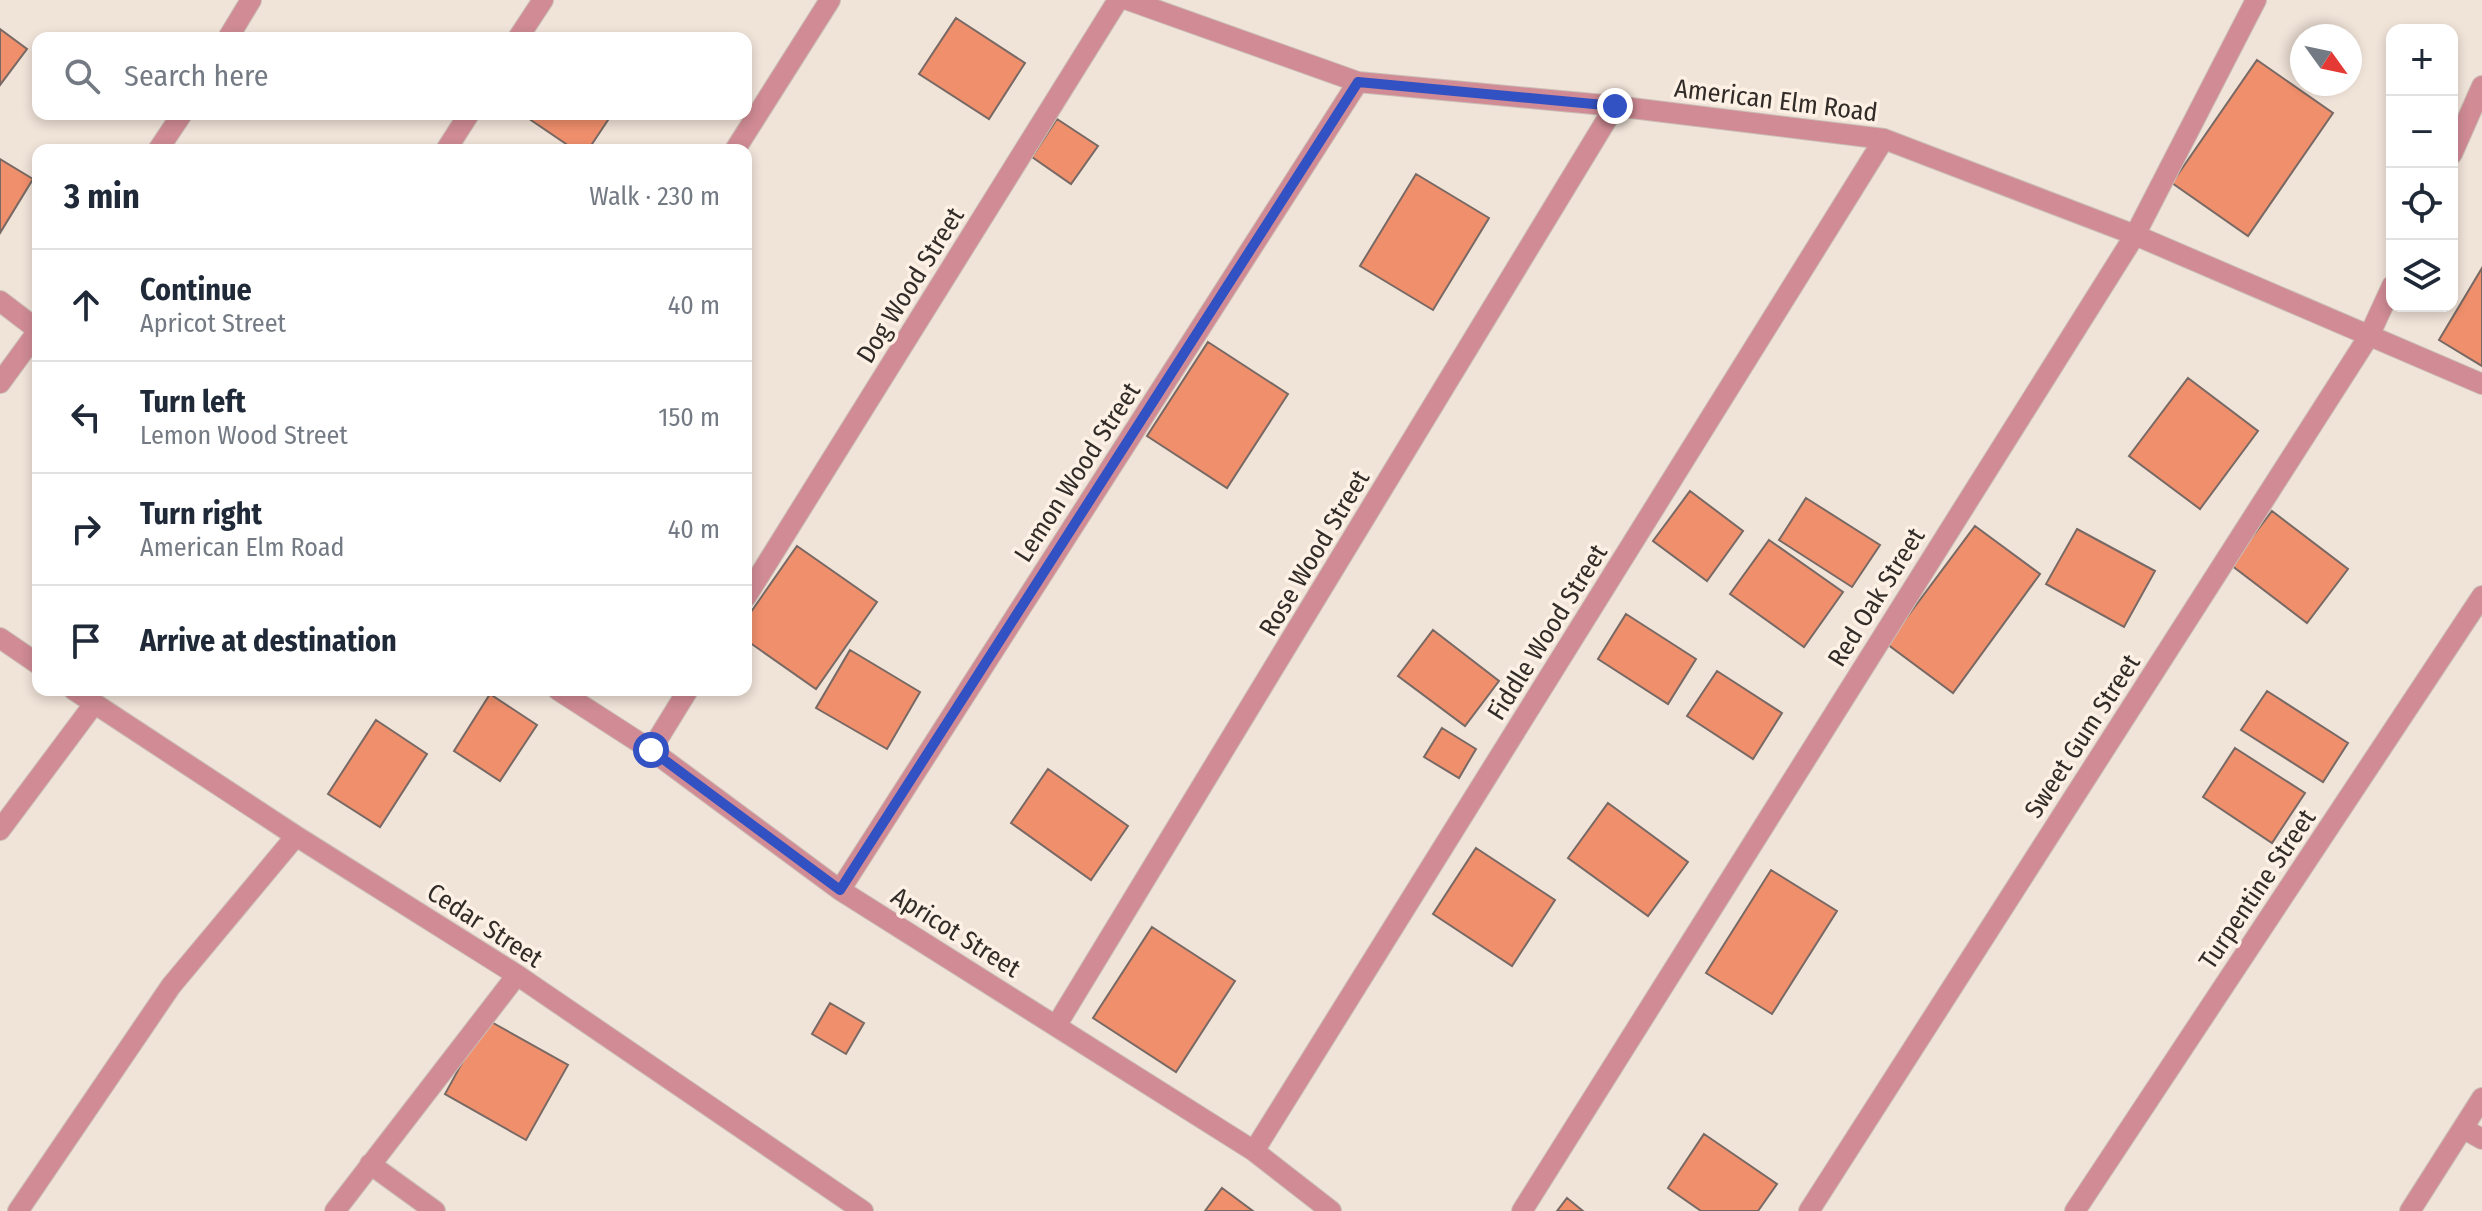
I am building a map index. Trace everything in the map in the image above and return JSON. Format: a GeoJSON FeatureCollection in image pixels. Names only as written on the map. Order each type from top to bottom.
{"type":"FeatureCollection","features":[{"type":"Feature","properties":{"kind":"street"},"geometry":{"type":"LineString","coordinates":[[232,32],[251,0]]}},
{"type":"Feature","properties":{"kind":"street"},"geometry":{"type":"LineString","coordinates":[[522,32],[543,0]]}},
{"type":"Feature","properties":{"kind":"street"},"geometry":{"type":"LineString","coordinates":[[739,144],[830,0]]}},
{"type":"Feature","properties":{"kind":"street","name":"Dog Wood Street"},"geometry":{"type":"LineString","coordinates":[[752,587],[1118,0]]}},
{"type":"Feature","properties":{"kind":"street","name":"American Elm Road"},"geometry":{"type":"LineString","coordinates":[[1128,0],[1358,82],[1615,106],[1884,139],[2135,235],[2482,384]]}},
{"type":"Feature","properties":{"kind":"street","name":"Red Oak Street"},"geometry":{"type":"LineString","coordinates":[[1522,1211],[2135,235],[2256,0]]}},
{"type":"Feature","properties":{"kind":"street","name":"Lemon Wood Street"},"geometry":{"type":"LineString","coordinates":[[840,890],[1358,82]]}},
{"type":"Feature","properties":{"kind":"street"},"geometry":{"type":"LineString","coordinates":[[2458,145],[2475,120],[2482,86]]}},
{"type":"Feature","properties":{"kind":"street","name":"Rose Wood Street"},"geometry":{"type":"LineString","coordinates":[[1056,1026],[1615,106]]}},
{"type":"Feature","properties":{"kind":"street"},"geometry":{"type":"LineString","coordinates":[[162,144],[178,120]]}},
{"type":"Feature","properties":{"kind":"street"},"geometry":{"type":"LineString","coordinates":[[450,144],[465,120]]}},
{"type":"Feature","properties":{"kind":"street","name":"Fiddle Wood Street"},"geometry":{"type":"LineString","coordinates":[[1254,1151],[1884,139]]}},
{"type":"Feature","properties":{"kind":"street","name":"Sweet Gum Street"},"geometry":{"type":"LineString","coordinates":[[1809,1211],[2369,336],[2386,299]]}},
{"type":"Feature","properties":{"kind":"street"},"geometry":{"type":"LineString","coordinates":[[0,301],[32,325]]}},
{"type":"Feature","properties":{"kind":"street"},"geometry":{"type":"LineString","coordinates":[[0,383],[32,338]]}},
{"type":"Feature","properties":{"kind":"street","name":"Turpentine Street"},"geometry":{"type":"LineString","coordinates":[[2075,1211],[2482,596]]}},
{"type":"Feature","properties":{"kind":"street"},"geometry":{"type":"LineString","coordinates":[[0,638],[32,660]]}},
{"type":"Feature","properties":{"kind":"street","name":"Cedar Street"},"geometry":{"type":"LineString","coordinates":[[83,696],[296,836],[517,975],[863,1211]]}},
{"type":"Feature","properties":{"kind":"street","name":"Apricot Street"},"geometry":{"type":"LineString","coordinates":[[567,696],[651,750],[840,890],[1254,1151],[1331,1211]]}},
{"type":"Feature","properties":{"kind":"street"},"geometry":{"type":"LineString","coordinates":[[651,750],[684,696]]}},
{"type":"Feature","properties":{"kind":"street"},"geometry":{"type":"LineString","coordinates":[[0,830],[94,704]]}},
{"type":"Feature","properties":{"kind":"street"},"geometry":{"type":"LineString","coordinates":[[18,1211],[171,986],[296,836]]}},
{"type":"Feature","properties":{"kind":"street"},"geometry":{"type":"LineString","coordinates":[[335,1211],[517,975]]}},
{"type":"Feature","properties":{"kind":"street"},"geometry":{"type":"LineString","coordinates":[[2410,1211],[2473,1134],[2482,1098]]}},
{"type":"Feature","properties":{"kind":"street"},"geometry":{"type":"LineString","coordinates":[[370,1164],[435,1211]]}},
{"type":"Feature","properties":{"kind":"building"},"geometry":{"type":"Polygon","coordinates":[[[956,18],[1025,63],[989,119],[919,74],[956,18]]]}},
{"type":"Feature","properties":{"kind":"building"},"geometry":{"type":"Polygon","coordinates":[[[0,29],[27,49],[0,85],[0,29]]]}},
{"type":"Feature","properties":{"kind":"building"},"geometry":{"type":"Polygon","coordinates":[[[2257,60],[2290,83],[2290,96],[2309,96],[2333,113],[2248,236],[2172,183],[2257,60]]]}},
{"type":"Feature","properties":{"kind":"building"},"geometry":{"type":"Polygon","coordinates":[[[1057,119],[1098,146],[1071,184],[1032,157],[1057,119]]]}},
{"type":"Feature","properties":{"kind":"building"},"geometry":{"type":"Polygon","coordinates":[[[531,120],[608,120],[592,144],[566,144],[531,120]]]}},
{"type":"Feature","properties":{"kind":"building"},"geometry":{"type":"Polygon","coordinates":[[[0,159],[32,181],[0,233],[0,159]]]}},
{"type":"Feature","properties":{"kind":"building"},"geometry":{"type":"Polygon","coordinates":[[[1416,174],[1489,218],[1433,310],[1360,266],[1416,174]]]}},
{"type":"Feature","properties":{"kind":"building"},"geometry":{"type":"Polygon","coordinates":[[[2482,268],[2482,366],[2439,340],[2482,268]]]}},
{"type":"Feature","properties":{"kind":"building"},"geometry":{"type":"Polygon","coordinates":[[[1208,342],[1288,394],[1227,488],[1147,436],[1208,342]]]}},
{"type":"Feature","properties":{"kind":"building"},"geometry":{"type":"Polygon","coordinates":[[[2188,378],[2258,431],[2200,509],[2129,456],[2188,378]]]}},
{"type":"Feature","properties":{"kind":"building"},"geometry":{"type":"Polygon","coordinates":[[[1690,491],[1743,531],[1707,581],[1653,541],[1690,491]]]}},
{"type":"Feature","properties":{"kind":"building"},"geometry":{"type":"Polygon","coordinates":[[[1806,498],[1880,545],[1852,587],[1779,540],[1806,498]]]}},
{"type":"Feature","properties":{"kind":"building"},"geometry":{"type":"Polygon","coordinates":[[[2272,511],[2348,569],[2307,623],[2231,565],[2272,511]]]}},
{"type":"Feature","properties":{"kind":"building"},"geometry":{"type":"Polygon","coordinates":[[[1975,526],[2040,574],[1953,693],[1887,644],[1975,526]]]}},
{"type":"Feature","properties":{"kind":"building"},"geometry":{"type":"Polygon","coordinates":[[[2077,529],[2155,571],[2124,627],[2046,584],[2077,529]]]}},
{"type":"Feature","properties":{"kind":"building"},"geometry":{"type":"Polygon","coordinates":[[[1769,540],[1843,592],[1804,647],[1730,594],[1769,540]]]}},
{"type":"Feature","properties":{"kind":"building"},"geometry":{"type":"Polygon","coordinates":[[[797,546],[877,602],[816,689],[752,644],[752,610],[797,546]]]}},
{"type":"Feature","properties":{"kind":"building"},"geometry":{"type":"Polygon","coordinates":[[[1626,614],[1696,659],[1668,704],[1598,659],[1626,614]]]}},
{"type":"Feature","properties":{"kind":"building"},"geometry":{"type":"Polygon","coordinates":[[[1433,630],[1499,681],[1465,726],[1398,676],[1433,630]]]}},
{"type":"Feature","properties":{"kind":"building"},"geometry":{"type":"Polygon","coordinates":[[[850,650],[920,692],[887,749],[816,708],[850,650]]]}},
{"type":"Feature","properties":{"kind":"building"},"geometry":{"type":"Polygon","coordinates":[[[1717,671],[1782,713],[1753,759],[1687,716],[1717,671]]]}},
{"type":"Feature","properties":{"kind":"building"},"geometry":{"type":"Polygon","coordinates":[[[2267,691],[2348,743],[2323,782],[2241,730],[2267,691]]]}},
{"type":"Feature","properties":{"kind":"building"},"geometry":{"type":"Polygon","coordinates":[[[489,696],[537,725],[500,781],[454,751],[489,696]]]}},
{"type":"Feature","properties":{"kind":"building"},"geometry":{"type":"Polygon","coordinates":[[[376,720],[427,754],[380,827],[328,794],[376,720]]]}},
{"type":"Feature","properties":{"kind":"building"},"geometry":{"type":"Polygon","coordinates":[[[1442,728],[1476,749],[1459,778],[1424,757],[1442,728]]]}},
{"type":"Feature","properties":{"kind":"building"},"geometry":{"type":"Polygon","coordinates":[[[2235,748],[2305,793],[2272,843],[2203,797],[2235,748]]]}},
{"type":"Feature","properties":{"kind":"building"},"geometry":{"type":"Polygon","coordinates":[[[1048,769],[1128,826],[1091,880],[1011,823],[1048,769]]]}},
{"type":"Feature","properties":{"kind":"building"},"geometry":{"type":"Polygon","coordinates":[[[1608,803],[1688,862],[1648,916],[1568,858],[1608,803]]]}},
{"type":"Feature","properties":{"kind":"building"},"geometry":{"type":"Polygon","coordinates":[[[1476,848],[1555,900],[1512,966],[1433,914],[1476,848]]]}},
{"type":"Feature","properties":{"kind":"building"},"geometry":{"type":"Polygon","coordinates":[[[1771,870],[1837,911],[1772,1014],[1706,973],[1771,870]]]}},
{"type":"Feature","properties":{"kind":"building"},"geometry":{"type":"Polygon","coordinates":[[[1152,927],[1235,981],[1176,1072],[1093,1018],[1152,927]]]}},
{"type":"Feature","properties":{"kind":"building"},"geometry":{"type":"Polygon","coordinates":[[[830,1003],[864,1023],[846,1054],[812,1034],[830,1003]]]}},
{"type":"Feature","properties":{"kind":"building"},"geometry":{"type":"Polygon","coordinates":[[[486,1019],[568,1065],[526,1140],[445,1094],[486,1019]]]}},
{"type":"Feature","properties":{"kind":"building"},"geometry":{"type":"Polygon","coordinates":[[[1704,1134],[1777,1184],[1758,1211],[1701,1211],[1668,1188],[1704,1134]]]}},
{"type":"Feature","properties":{"kind":"building"},"geometry":{"type":"Polygon","coordinates":[[[1222,1188],[1253,1211],[1205,1211],[1222,1188]]]}},
{"type":"Feature","properties":{"kind":"building"},"geometry":{"type":"Polygon","coordinates":[[[1567,1198],[1583,1211],[1557,1211],[1567,1198]]]}},
{"type":"Feature","properties":{"kind":"route"},"geometry":{"type":"LineString","coordinates":[[651,750],[840,890],[1358,82],[1615,106]]}}]}
